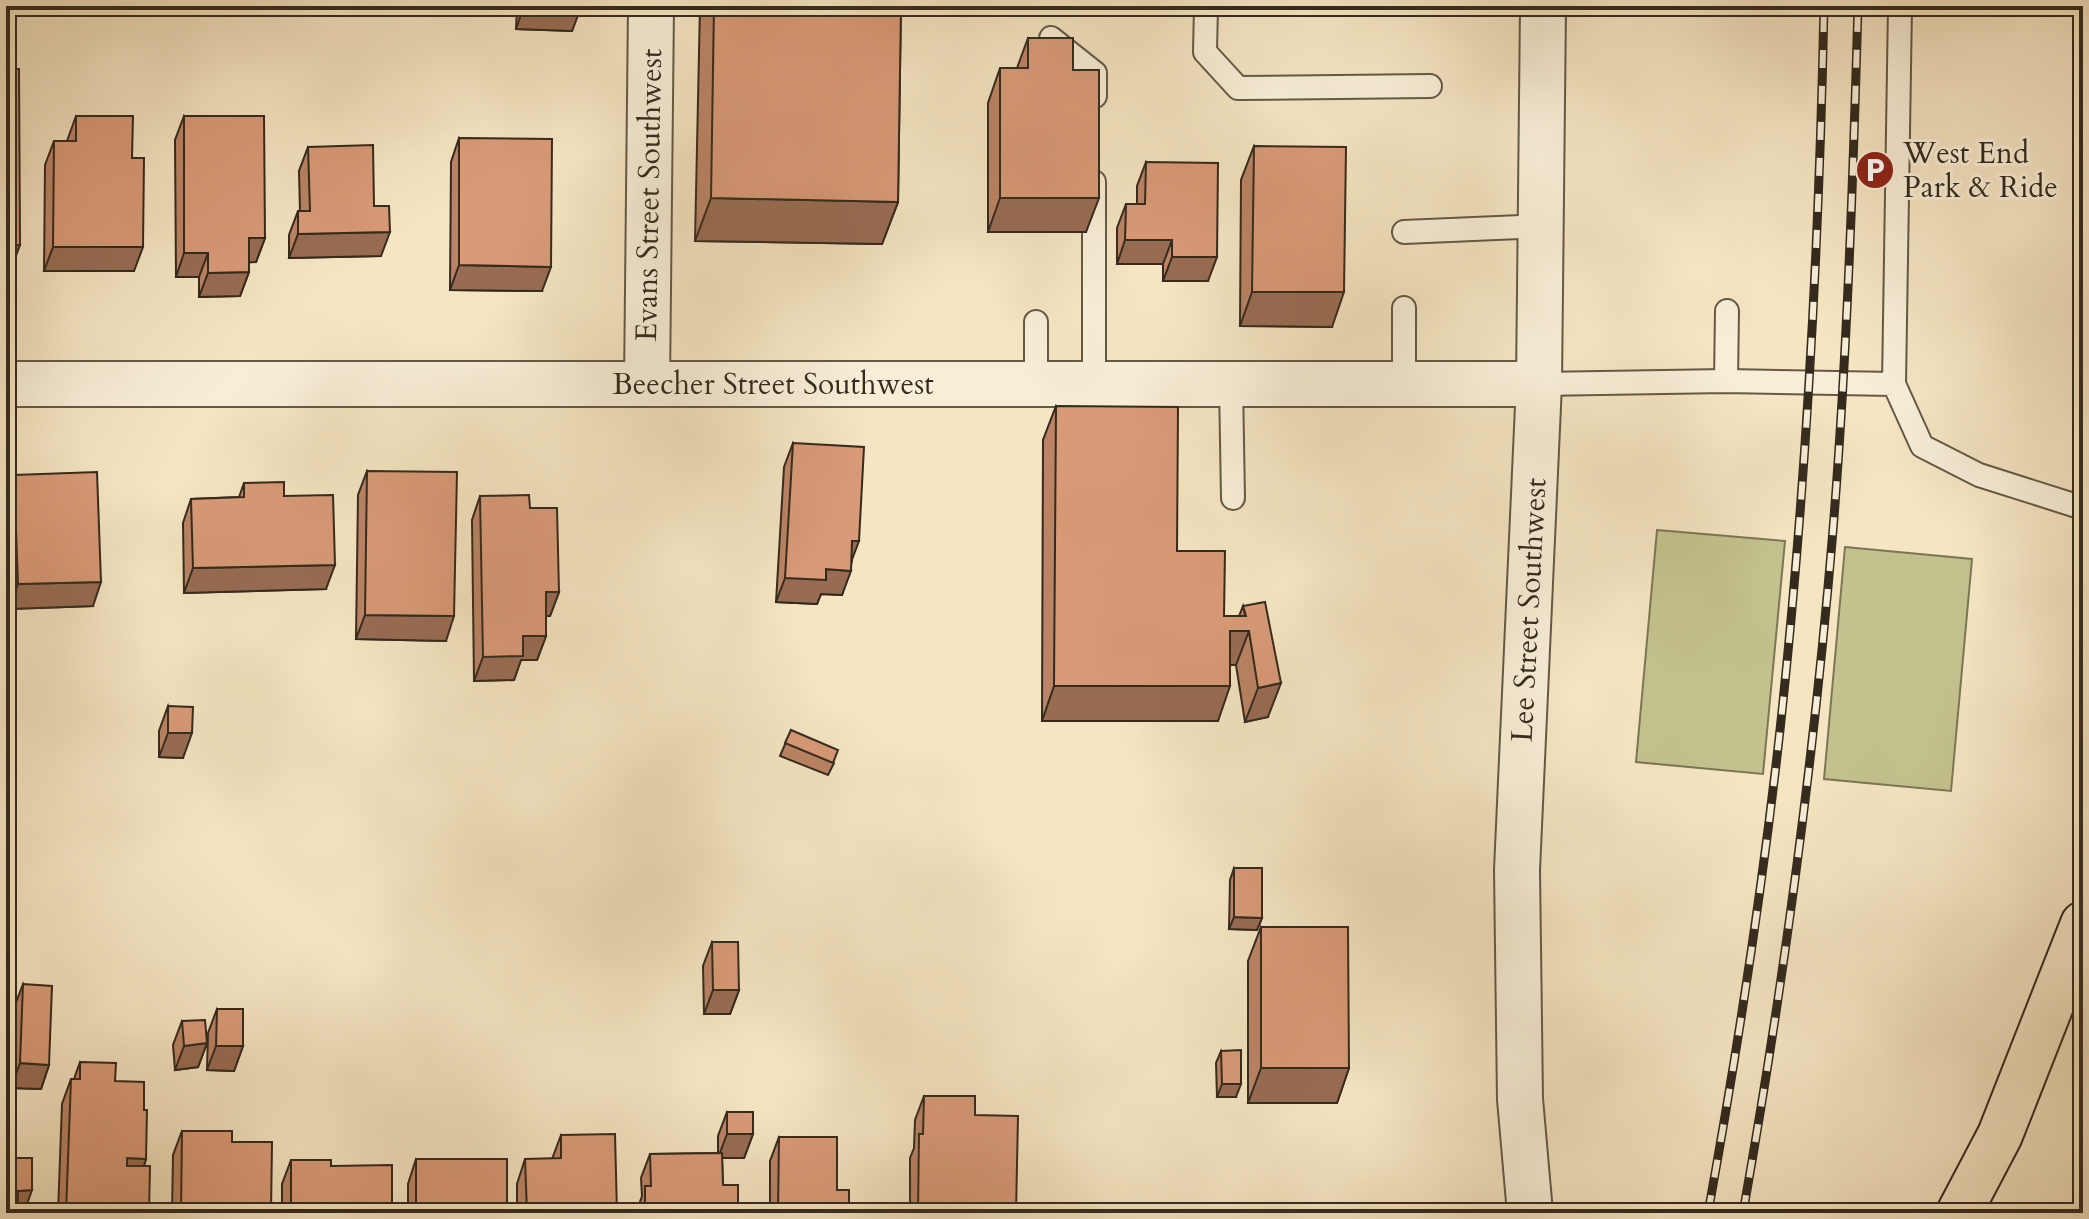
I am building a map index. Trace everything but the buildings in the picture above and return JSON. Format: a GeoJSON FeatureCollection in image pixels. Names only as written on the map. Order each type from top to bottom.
{"type":"FeatureCollection","features":[{"type":"Feature","properties":{"kind":"main road"},"geometry":{"type":"LineString","coordinates":[[1959,1213],[2000,1135],[2083,924]]}},
{"type":"Feature","properties":{"kind":"street","name":"Evans Street Southwest"},"geometry":{"type":"LineString","coordinates":[[647,384],[651,6]]}},
{"type":"Feature","properties":{"kind":"street","name":"Lee Street Southwest"},"geometry":{"type":"LineString","coordinates":[[1530,1213],[1520,1099],[1517,870],[1539,384],[1543,6]]}},
{"type":"Feature","properties":{"kind":"street","name":"Beecher Street Southwest"},"geometry":{"type":"LineString","coordinates":[[6,384],[1539,384]]}},
{"type":"Feature","properties":{"kind":"lane"},"geometry":{"type":"LineString","coordinates":[[1206,6],[1205,52],[1238,88],[1430,86]]}},
{"type":"Feature","properties":{"kind":"lane"},"geometry":{"type":"LineString","coordinates":[[1900,6],[1894,384],[1922,446],[1979,475],[2083,508]]}},
{"type":"Feature","properties":{"kind":"lane"},"geometry":{"type":"LineString","coordinates":[[1051,38],[1095,73],[1095,120]]}},
{"type":"Feature","properties":{"kind":"lane"},"geometry":{"type":"LineString","coordinates":[[1094,167],[1094,384]]}},
{"type":"Feature","properties":{"kind":"lane"},"geometry":{"type":"LineString","coordinates":[[1404,232],[1541,226]]}},
{"type":"Feature","properties":{"kind":"lane"},"geometry":{"type":"LineString","coordinates":[[1404,308],[1404,384]]}},
{"type":"Feature","properties":{"kind":"lane"},"geometry":{"type":"LineString","coordinates":[[1726,381],[1727,311]]}},
{"type":"Feature","properties":{"kind":"lane"},"geometry":{"type":"LineString","coordinates":[[1036,322],[1036,384]]}},
{"type":"Feature","properties":{"kind":"lane"},"geometry":{"type":"LineString","coordinates":[[1539,384],[1726,381],[1894,384]]}},
{"type":"Feature","properties":{"kind":"lane"},"geometry":{"type":"LineString","coordinates":[[1231,384],[1233,498]]}},
{"type":"Feature","properties":{"kind":"shaded area"},"geometry":{"type":"Polygon","coordinates":[[[1657,530],[1785,541],[1763,774],[1636,762],[1657,530]]]}},
{"type":"Feature","properties":{"kind":"shaded area"},"geometry":{"type":"Polygon","coordinates":[[[1845,547],[1972,559],[1951,791],[1824,779],[1845,547]]]}},
{"type":"Feature","properties":{"kind":"railway"},"geometry":{"type":"LineString","coordinates":[[1708,1213],[1757,912],[1789,640],[1810,368],[1824,6]]}},
{"type":"Feature","properties":{"kind":"railway"},"geometry":{"type":"LineString","coordinates":[[1743,1213],[1796,873],[1817,702],[1846,334],[1858,6]]}},
{"type":"Feature","properties":{"kind":"place","name":"West End Park & Ride"},"geometry":{"type":"Point","coordinates":[1875,170]}}]}
